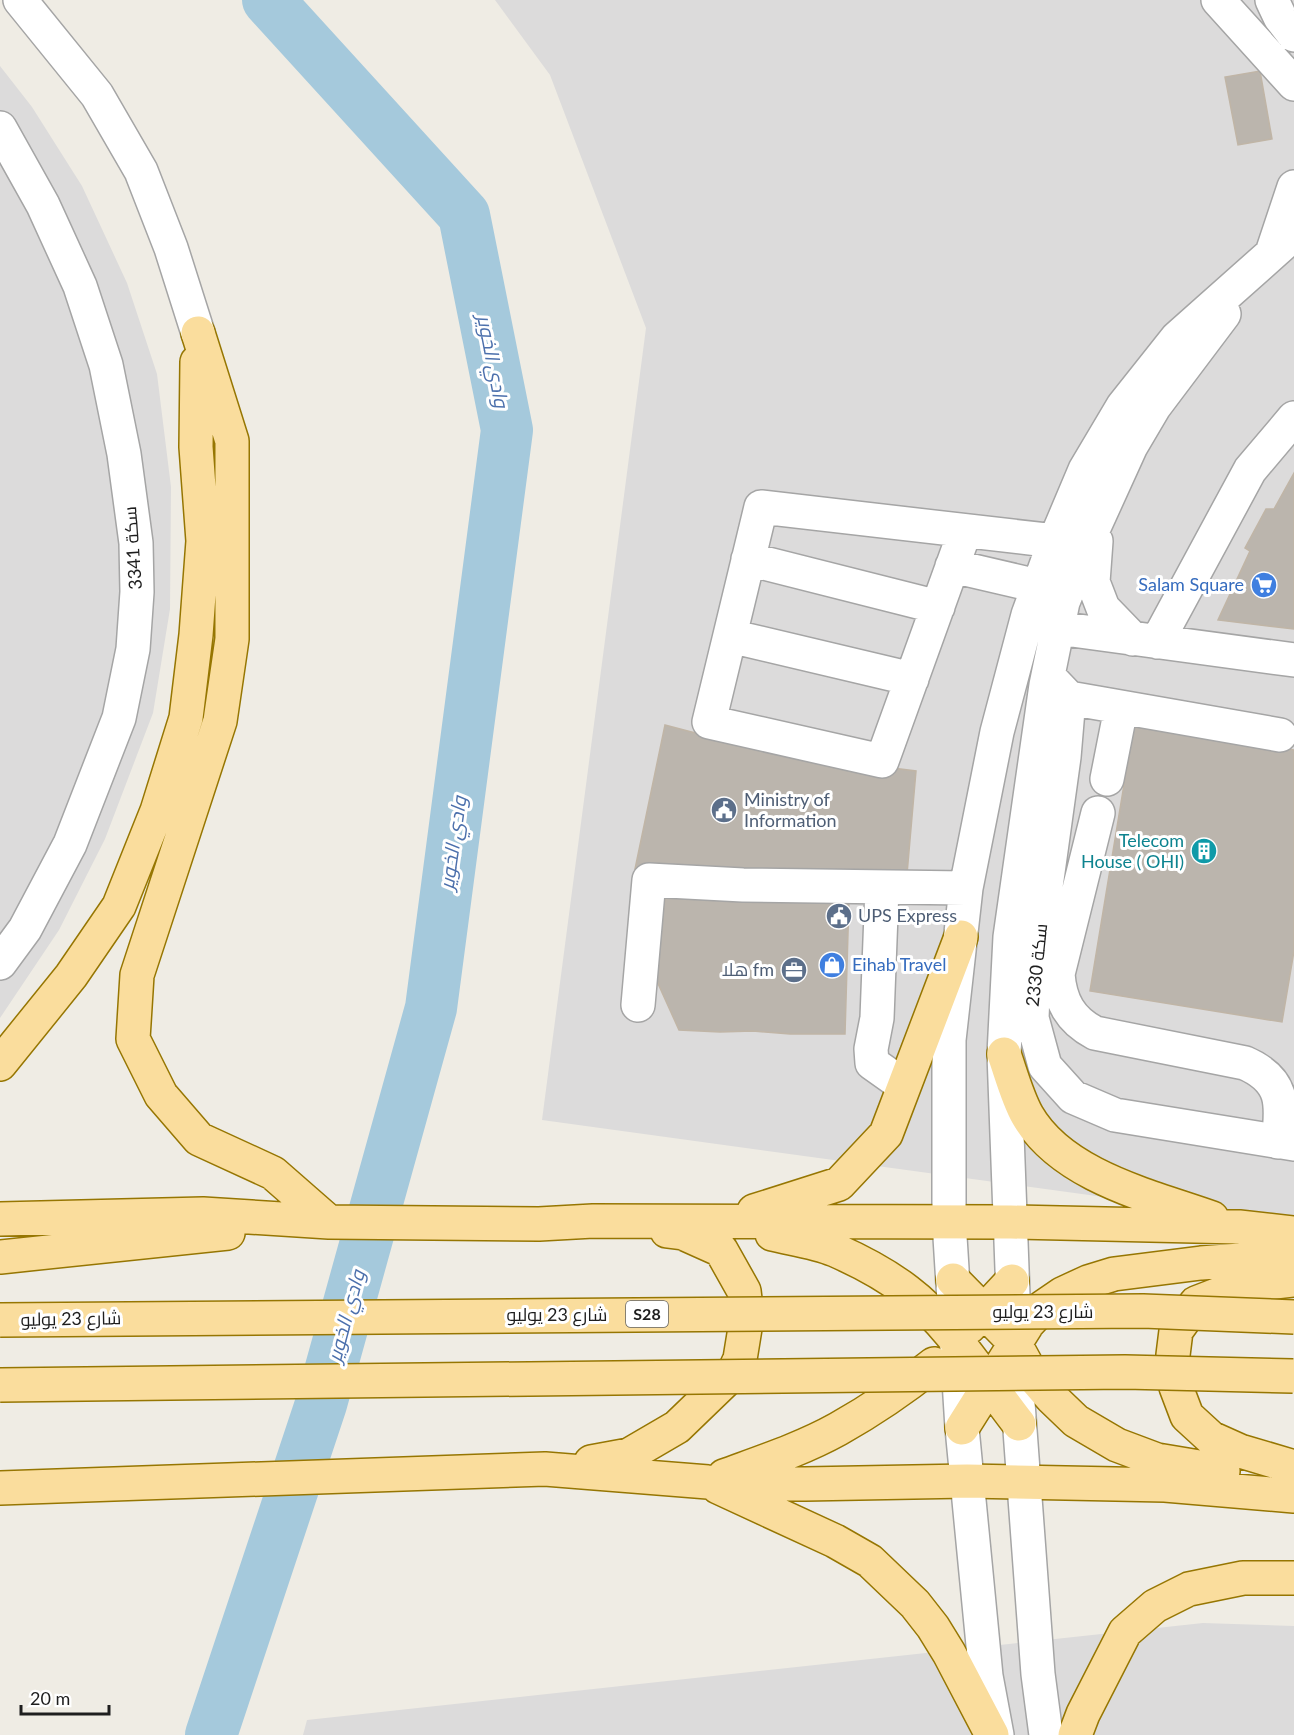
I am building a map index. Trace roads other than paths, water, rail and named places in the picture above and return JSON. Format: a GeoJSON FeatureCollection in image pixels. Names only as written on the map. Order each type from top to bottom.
{"type":"FeatureCollection","features":[{"type":"Feature","properties":{"kind":"main road"},"geometry":{"type":"LineString","coordinates":[[0,1064],[71,976],[118,906],[157,811],[186,718],[196,635],[203,541],[196,447],[198,333]]}},
{"type":"Feature","properties":{"kind":"main road"},"geometry":{"type":"LineString","coordinates":[[198,333],[232,441],[232,639],[220,721],[136,975],[133,1039],[161,1095],[199,1139],[273,1173],[340,1222]]}},
{"type":"Feature","properties":{"kind":"main road"},"geometry":{"type":"LineString","coordinates":[[718,1221],[839,1184],[886,1134],[961,937]]}},
{"type":"Feature","properties":{"kind":"main road"},"geometry":{"type":"LineString","coordinates":[[1004,1054],[1027,1115],[1054,1148],[1108,1181],[1239,1227]]}},
{"type":"Feature","properties":{"kind":"main road"},"geometry":{"type":"LineString","coordinates":[[0,1199],[340,1222],[539,1224],[593,1221],[950,1221],[1239,1227],[1294,1233]]}},
{"type":"Feature","properties":{"kind":"main road"},"geometry":{"type":"LineString","coordinates":[[0,1219],[203,1214]]}},
{"type":"Feature","properties":{"kind":"main road"},"geometry":{"type":"LineString","coordinates":[[545,1469],[629,1455],[677,1427],[734,1372],[740,1359],[747,1316],[744,1291],[721,1250],[683,1233],[593,1221]]}},
{"type":"Feature","properties":{"kind":"main road"},"geometry":{"type":"LineString","coordinates":[[718,1221],[833,1249],[872,1268],[907,1291],[926,1307],[956,1341],[1019,1424]]}},
{"type":"Feature","properties":{"kind":"main road"},"geometry":{"type":"LineString","coordinates":[[0,1257],[340,1222]]}},
{"type":"Feature","properties":{"kind":"main road"},"geometry":{"type":"LineString","coordinates":[[962,1428],[1028,1323],[1043,1307],[1062,1294],[1114,1274],[1202,1263],[1294,1256]]}},
{"type":"Feature","properties":{"kind":"main road"},"geometry":{"type":"LineString","coordinates":[[953,1280],[1014,1342],[1032,1375],[1076,1421],[1117,1445],[1157,1460],[1294,1482]]}},
{"type":"Feature","properties":{"kind":"main road"},"geometry":{"type":"LineString","coordinates":[[1294,1280],[1240,1286],[1196,1303],[1176,1331],[1173,1355],[1176,1387],[1187,1416],[1211,1438],[1240,1451],[1294,1467]]}},
{"type":"Feature","properties":{"kind":"main road"},"geometry":{"type":"LineString","coordinates":[[708,1482],[798,1447],[837,1429],[907,1386],[935,1363],[1012,1281]]}},
{"type":"Feature","properties":{"kind":"main road","name":"شارع 23 يوليو"},"geometry":{"type":"LineString","coordinates":[[0,1320],[1131,1311],[1294,1317]]}},
{"type":"Feature","properties":{"kind":"main road"},"geometry":{"type":"LineString","coordinates":[[0,1385],[1125,1372],[1294,1376]]}},
{"type":"Feature","properties":{"kind":"main road"},"geometry":{"type":"LineString","coordinates":[[0,1488],[545,1469],[708,1482],[805,1484],[967,1481],[1165,1485],[1294,1496]]}},
{"type":"Feature","properties":{"kind":"main road"},"geometry":{"type":"LineString","coordinates":[[708,1482],[835,1541],[870,1561],[915,1604],[933,1627],[992,1735]]}},
{"type":"Feature","properties":{"kind":"main road"},"geometry":{"type":"LineString","coordinates":[[1075,1735],[1083,1714],[1125,1632],[1155,1606],[1189,1589],[1243,1578],[1294,1578]]}},
{"type":"Feature","properties":{"kind":"street"},"geometry":{"type":"LineString","coordinates":[[20,0],[97,95],[141,171],[171,248],[198,333]]}},
{"type":"Feature","properties":{"kind":"street"},"geometry":{"type":"LineString","coordinates":[[1224,7],[1265,0]]}},
{"type":"Feature","properties":{"kind":"street"},"geometry":{"type":"LineString","coordinates":[[1272,0],[1280,17],[1294,35]]}},
{"type":"Feature","properties":{"kind":"street"},"geometry":{"type":"LineString","coordinates":[[1224,7],[1293,85]]}},
{"type":"Feature","properties":{"kind":"street","name":"سكة 3341"},"geometry":{"type":"LineString","coordinates":[[0,128],[48,215],[80,286],[106,365],[136,543],[136,592],[133,649],[118,718],[70,844],[25,929],[0,963]]}},
{"type":"Feature","properties":{"kind":"street"},"geometry":{"type":"LineString","coordinates":[[1046,1735],[1038,1674],[1019,1424],[1004,1054],[1010,937],[1050,756],[1059,687],[1057,628],[1063,602],[1098,517],[1131,446],[1154,407],[1274,252],[1294,187]]}},
{"type":"Feature","properties":{"kind":"street"},"geometry":{"type":"LineString","coordinates":[[997,1735],[986,1676],[962,1428],[950,1221],[949,1040],[966,888],[997,732],[1028,615],[1055,541],[1085,470],[1124,406],[1177,338],[1274,252]]}},
{"type":"Feature","properties":{"kind":"street"},"geometry":{"type":"LineString","coordinates":[[1145,640],[1250,470],[1294,418]]}},
{"type":"Feature","properties":{"kind":"street"},"geometry":{"type":"LineString","coordinates":[[965,531],[882,761],[709,722],[761,507],[1055,541]]}},
{"type":"Feature","properties":{"kind":"street"},"geometry":{"type":"LineString","coordinates":[[1098,517],[1093,582],[1103,608],[1145,640]]}},
{"type":"Feature","properties":{"kind":"street"},"geometry":{"type":"LineString","coordinates":[[748,559],[938,607]]}},
{"type":"Feature","properties":{"kind":"street"},"geometry":{"type":"LineString","coordinates":[[952,566],[1038,586]]}},
{"type":"Feature","properties":{"kind":"street"},"geometry":{"type":"LineString","coordinates":[[1057,628],[1294,660]]}},
{"type":"Feature","properties":{"kind":"street"},"geometry":{"type":"LineString","coordinates":[[730,636],[912,679]]}},
{"type":"Feature","properties":{"kind":"street"},"geometry":{"type":"LineString","coordinates":[[1059,687],[1121,708],[1280,735]]}},
{"type":"Feature","properties":{"kind":"street"},"geometry":{"type":"LineString","coordinates":[[1107,779],[1121,708]]}},
{"type":"Feature","properties":{"kind":"street","name":"سكة 2330"},"geometry":{"type":"LineString","coordinates":[[1050,756],[1053,841],[1034,973],[1032,1018],[1045,1066],[1072,1097],[1115,1115],[1287,1125]]}},
{"type":"Feature","properties":{"kind":"street"},"geometry":{"type":"LineString","coordinates":[[1098,813],[1058,974],[1062,998],[1067,1010],[1084,1028],[1095,1034],[1245,1063],[1257,1068],[1276,1087],[1287,1125]]}},
{"type":"Feature","properties":{"kind":"street"},"geometry":{"type":"LineString","coordinates":[[1053,841],[1090,851]]}},
{"type":"Feature","properties":{"kind":"street"},"geometry":{"type":"LineString","coordinates":[[638,1005],[649,880],[882,888],[966,888]]}},
{"type":"Feature","properties":{"kind":"street"},"geometry":{"type":"LineString","coordinates":[[882,888],[877,1018],[871,1049],[872,1063],[903,1085]]}},
{"type":"Feature","properties":{"kind":"waterway","name":"وادي الخوير"},"geometry":{"type":"LineString","coordinates":[[211,1735],[321,1404],[431,1008],[507,430],[464,215],[268,0]]}},
{"type":"Feature","properties":{"kind":"place","name":"Salam Square"},"geometry":{"type":"Point","coordinates":[1264,585]}},
{"type":"Feature","properties":{"kind":"place","name":"Ministry of Information"},"geometry":{"type":"Point","coordinates":[724,810]}},
{"type":"Feature","properties":{"kind":"place","name":"Telecom House ( OHI)"},"geometry":{"type":"Point","coordinates":[1204,851]}},
{"type":"Feature","properties":{"kind":"place","name":"UPS Express"},"geometry":{"type":"Point","coordinates":[839,916]}},
{"type":"Feature","properties":{"kind":"place","name":"Eihab Travel"},"geometry":{"type":"Point","coordinates":[832,965]}},
{"type":"Feature","properties":{"kind":"place","name":"هلا fm"},"geometry":{"type":"Point","coordinates":[794,970]}}]}
